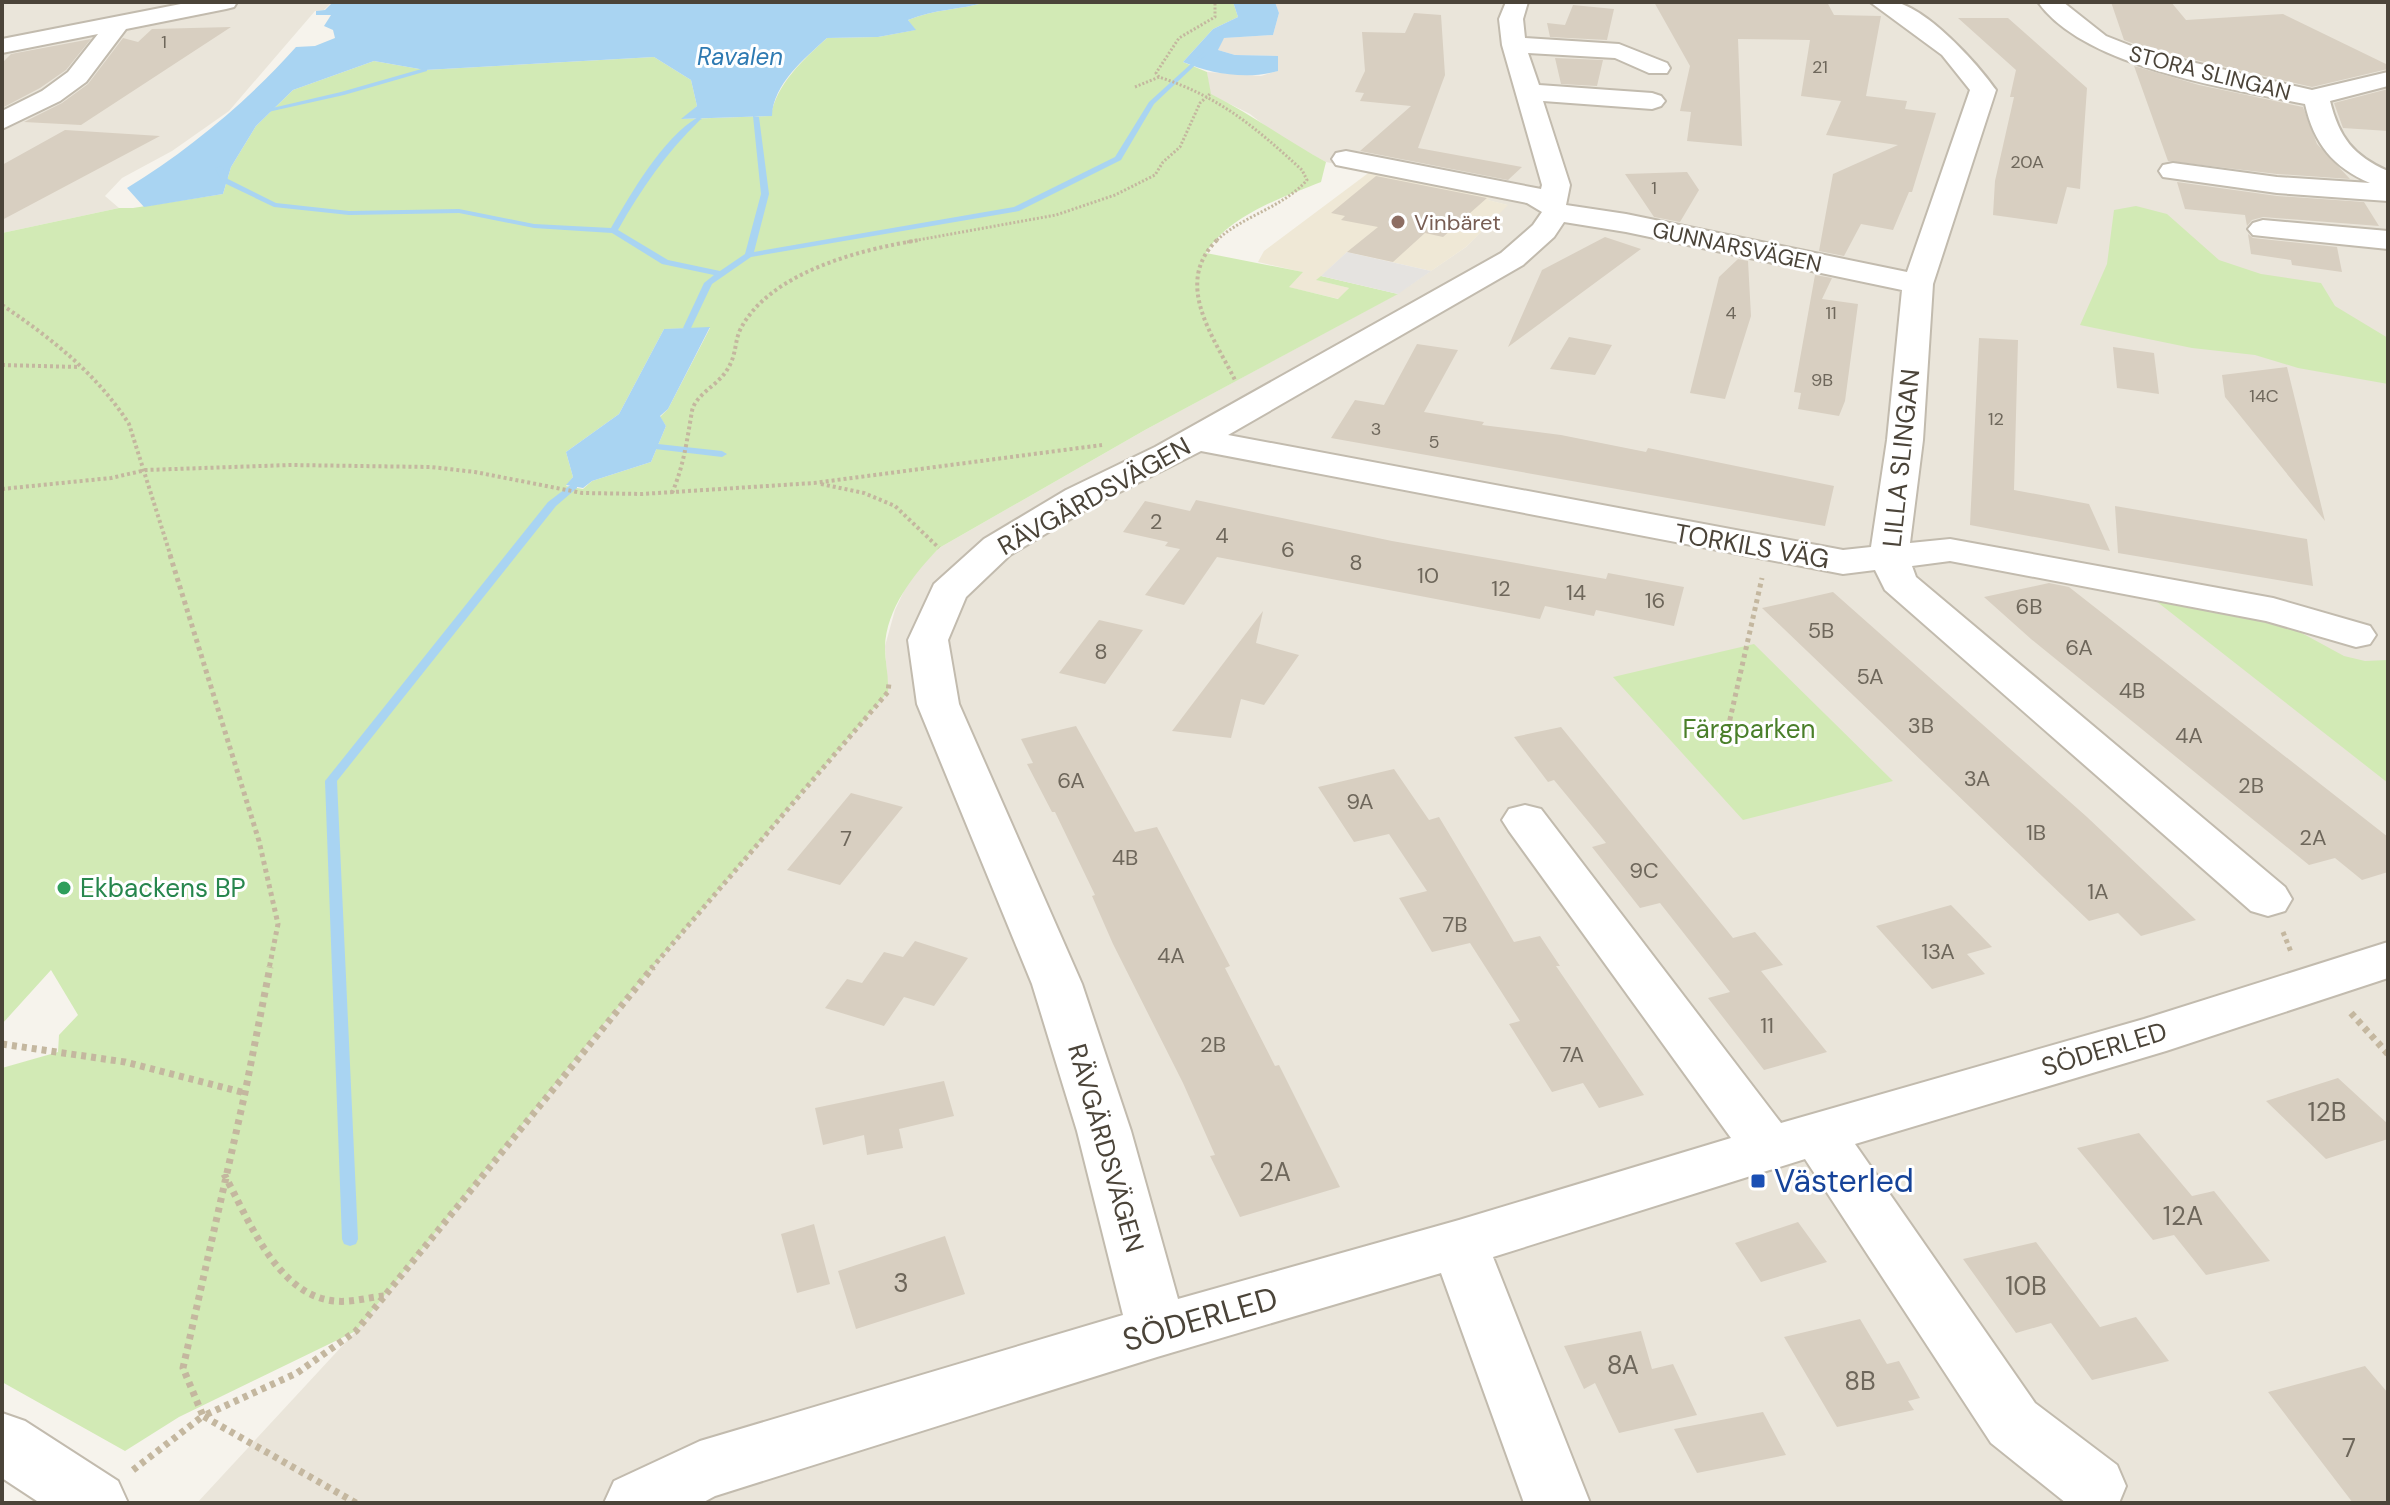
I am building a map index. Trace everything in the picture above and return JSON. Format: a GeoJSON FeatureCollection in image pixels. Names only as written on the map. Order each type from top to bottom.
{"type":"FeatureCollection","features":[{"type":"Feature","properties":{"kind":"street"},"geometry":{"type":"LineString","coordinates":[[1517,2],[1511,19],[1514,45],[1556,185],[1553,207]]}},
{"type":"Feature","properties":{"kind":"street","name":"LILLA SLINGAN"},"geometry":{"type":"LineString","coordinates":[[1881,2],[1923,27],[1966,62],[1983,90],[1918,284],[1905,440],[1889,556],[1899,582],[2268,899]]}},
{"type":"Feature","properties":{"kind":"street","name":"STORA SLINGAN"},"geometry":{"type":"LineString","coordinates":[[2049,2],[2098,41],[2135,56],[2213,77],[2317,99],[2322,122],[2340,156],[2354,167],[2388,181]]}},
{"type":"Feature","properties":{"kind":"street"},"geometry":{"type":"LineString","coordinates":[[2,46],[212,4]]}},
{"type":"Feature","properties":{"kind":"street"},"geometry":{"type":"LineString","coordinates":[[2,121],[51,96],[77,77],[117,25]]}},
{"type":"Feature","properties":{"kind":"street"},"geometry":{"type":"LineString","coordinates":[[1514,45],[1619,51],[1658,68]]}},
{"type":"Feature","properties":{"kind":"street"},"geometry":{"type":"LineString","coordinates":[[2317,99],[2322,95],[2388,79]]}},
{"type":"Feature","properties":{"kind":"street"},"geometry":{"type":"LineString","coordinates":[[1526,92],[1652,101]]}},
{"type":"Feature","properties":{"kind":"street","name":"GUNNARSVÄGEN"},"geometry":{"type":"LineString","coordinates":[[1346,159],[1534,196],[1553,207],[1918,284]]}},
{"type":"Feature","properties":{"kind":"street"},"geometry":{"type":"LineString","coordinates":[[2173,171],[2277,185],[2388,193]]}},
{"type":"Feature","properties":{"kind":"street","name":"RÄVGÄRDSVÄGEN"},"geometry":{"type":"LineString","coordinates":[[1157,1331],[1104,1131],[1057,984],[938,704],[928,640],[948,592],[997,547],[1079,498],[1194,439],[1512,259],[1544,231],[1553,207]]}},
{"type":"Feature","properties":{"kind":"street"},"geometry":{"type":"LineString","coordinates":[[2263,229],[2388,240]]}},
{"type":"Feature","properties":{"kind":"street","name":"TORKILS VÄG"},"geometry":{"type":"LineString","coordinates":[[1194,439],[1843,562],[1950,550],[2273,610],[2356,635]]}},
{"type":"Feature","properties":{"kind":"street"},"geometry":{"type":"LineString","coordinates":[[1525,820],[1793,1141],[2013,1423],[2094,1486]]}},
{"type":"Feature","properties":{"kind":"street","name":"SÖDERLED"},"geometry":{"type":"LineString","coordinates":[[637,1503],[700,1471],[1157,1331],[1459,1244],[1793,1141],[2148,1037],[2388,960]]}},
{"type":"Feature","properties":{"kind":"street"},"geometry":{"type":"LineString","coordinates":[[1459,1244],[1557,1503]]}},
{"type":"Feature","properties":{"kind":"street"},"geometry":{"type":"LineString","coordinates":[[2,1442],[114,1487]]}},
{"type":"Feature","properties":{"kind":"path"},"geometry":{"type":"LineString","coordinates":[[1159,77],[1156,73],[1179,38],[1215,17],[1215,2]]}},
{"type":"Feature","properties":{"kind":"path"},"geometry":{"type":"LineString","coordinates":[[1135,87],[1159,77],[1210,94],[1241,114],[1302,170],[1307,180],[1287,196],[1233,225],[1211,245],[1199,263],[1194,279],[1203,322],[1237,385]]}},
{"type":"Feature","properties":{"kind":"path"},"geometry":{"type":"LineString","coordinates":[[672,493],[684,465],[685,437],[692,421],[692,409],[699,398],[720,382],[736,356],[740,331],[771,293],[790,279],[814,268],[896,244],[987,230],[1056,215],[1115,195],[1155,175],[1163,162],[1180,147],[1200,103],[1210,94]]}},
{"type":"Feature","properties":{"kind":"path"},"geometry":{"type":"LineString","coordinates":[[2,305],[27,320],[96,381],[122,411],[146,470],[259,841],[278,924],[245,1093],[224,1174],[183,1368],[203,1416],[356,1503]]}},
{"type":"Feature","properties":{"kind":"path"},"geometry":{"type":"LineString","coordinates":[[2,365],[80,367]]}},
{"type":"Feature","properties":{"kind":"path"},"geometry":{"type":"LineString","coordinates":[[2,489],[49,481],[127,477],[146,470],[290,465],[431,467],[475,472],[582,493],[672,493],[814,483],[1108,444]]}},
{"type":"Feature","properties":{"kind":"path"},"geometry":{"type":"LineString","coordinates":[[814,483],[877,498],[901,509],[925,539],[939,548]]}},
{"type":"Feature","properties":{"kind":"path"},"geometry":{"type":"LineString","coordinates":[[930,557],[948,542]]}},
{"type":"Feature","properties":{"kind":"path"},"geometry":{"type":"LineString","coordinates":[[1728,728],[1769,550]]}},
{"type":"Feature","properties":{"kind":"path"},"geometry":{"type":"LineString","coordinates":[[114,1487],[203,1416],[297,1373],[356,1331],[597,1032],[888,692],[889,678]]}},
{"type":"Feature","properties":{"kind":"path"},"geometry":{"type":"LineString","coordinates":[[2,1044],[125,1062],[245,1093]]}},
{"type":"Feature","properties":{"kind":"path"},"geometry":{"type":"LineString","coordinates":[[224,1174],[276,1266],[308,1294],[333,1301],[386,1296]]}},
{"type":"Feature","properties":{"kind":"shaded area"},"geometry":{"type":"Polygon","coordinates":[[[2,2],[332,2],[324,10],[315,11],[229,111],[172,151],[122,178],[105,196],[119,208],[2,233],[2,2]]]}},
{"type":"Feature","properties":{"kind":"shaded area"},"geometry":{"type":"Polygon","coordinates":[[[1275,2],[2388,2],[2388,1503],[197,1503],[356,1331],[597,1032],[888,692],[885,646],[895,610],[911,576],[939,548],[1145,430],[1397,294],[1466,247],[1507,205],[1487,200],[1492,196],[1326,162],[1278,136],[1250,114],[1210,94],[1207,72],[1261,76],[1277,71],[1278,56],[1235,55],[1218,50],[1223,38],[1273,35],[1279,13],[1275,2]]]}},
{"type":"Feature","properties":{"kind":"shaded area","name":"Vinbäret"},"geometry":{"type":"Polygon","coordinates":[[[1371,171],[1493,195],[1488,200],[1508,205],[1466,247],[1431,271],[1347,252],[1317,280],[1349,288],[1339,299],[1288,287],[1302,272],[1258,262],[1264,251],[1371,171]]]}},
{"type":"Feature","properties":{"kind":"shaded area"},"geometry":{"type":"Polygon","coordinates":[[[1347,252],[1431,271],[1398,294],[1321,276],[1347,252]]]}},
{"type":"Feature","properties":{"kind":"green space"},"geometry":{"type":"Polygon","coordinates":[[[987,2],[1233,2],[1238,17],[1213,29],[1183,62],[1207,72],[1211,94],[1326,162],[1321,182],[1242,218],[1228,228],[1206,253],[1303,272],[1289,287],[1338,299],[1349,288],[1316,280],[1321,276],[1398,294],[1145,430],[939,548],[911,581],[890,619],[885,647],[888,692],[597,1032],[356,1331],[179,1417],[125,1451],[2,1382],[2,1068],[58,1052],[59,1035],[78,1015],[51,970],[2,1024],[2,233],[119,208],[223,194],[231,167],[256,126],[293,90],[374,61],[425,70],[654,57],[691,80],[697,106],[683,119],[771,116],[785,83],[800,63],[827,38],[878,37],[915,30],[908,20],[987,2]],[[710,328],[664,329],[619,414],[566,452],[573,477],[566,486],[583,489],[592,481],[651,462],[666,426],[660,417],[668,409],[710,328]]]}},
{"type":"Feature","properties":{"kind":"green space"},"geometry":{"type":"Polygon","coordinates":[[[2136,206],[2167,214],[2219,260],[2261,274],[2321,283],[2335,306],[2388,338],[2388,384],[2298,368],[2255,355],[2192,348],[2080,325],[2107,264],[2114,210],[2136,206]]]}},
{"type":"Feature","properties":{"kind":"green space"},"geometry":{"type":"Polygon","coordinates":[[[2142,590],[2285,624],[2344,656],[2365,661],[2388,660],[2388,783],[2142,590]]]}},
{"type":"Feature","properties":{"kind":"green space","name":"Färgparken"},"geometry":{"type":"Polygon","coordinates":[[[1754,644],[1893,781],[1743,820],[1613,677],[1754,644]]]}},
{"type":"Feature","properties":{"kind":"water","name":"Ravalen"},"geometry":{"type":"Polygon","coordinates":[[[333,2],[987,2],[908,20],[916,30],[878,37],[827,38],[784,83],[772,116],[681,119],[697,106],[691,80],[654,57],[425,70],[374,61],[293,90],[256,126],[231,167],[223,194],[144,207],[127,188],[217,124],[296,47],[315,46],[335,38],[333,30],[324,26],[331,15],[316,15],[316,11],[325,10],[333,2]]]}},
{"type":"Feature","properties":{"kind":"water"},"geometry":{"type":"Polygon","coordinates":[[[1233,2],[1275,2],[1279,13],[1273,35],[1224,38],[1218,50],[1235,55],[1278,56],[1278,71],[1254,75],[1229,74],[1183,62],[1213,29],[1238,17],[1233,2]]]}},
{"type":"Feature","properties":{"kind":"water"},"geometry":{"type":"Polygon","coordinates":[[[710,327],[668,409],[660,416],[666,426],[651,462],[592,481],[583,488],[566,485],[573,477],[566,452],[619,414],[664,329],[710,327]]]}},
{"type":"Feature","properties":{"kind":"building"},"geometry":{"type":"Polygon","coordinates":[[[1654,2],[1827,2],[1834,15],[1881,16],[1866,96],[1907,101],[1905,109],[1936,113],[1912,192],[1909,192],[1893,230],[1861,224],[1844,256],[1819,251],[1833,174],[1898,145],[1826,135],[1841,101],[1801,96],[1810,40],[1738,39],[1742,146],[1687,141],[1691,112],[1680,111],[1690,66],[1654,2]]]}},
{"type":"Feature","properties":{"kind":"building"},"geometry":{"type":"Polygon","coordinates":[[[2111,2],[2171,2],[2186,20],[2283,14],[2388,65],[2388,69],[2312,87],[2145,48],[2124,40],[2111,2]]]}},
{"type":"Feature","properties":{"kind":"building"},"geometry":{"type":"Polygon","coordinates":[[[1573,5],[1614,9],[1607,40],[1550,37],[1547,23],[1565,25],[1573,5]]]}},
{"type":"Feature","properties":{"kind":"building"},"geometry":{"type":"Polygon","coordinates":[[[1414,13],[1441,15],[1445,75],[1418,148],[1522,167],[1508,180],[1360,151],[1411,106],[1360,101],[1364,93],[1355,92],[1365,71],[1362,32],[1405,33],[1414,13]]]}},
{"type":"Feature","properties":{"kind":"building"},"geometry":{"type":"Polygon","coordinates":[[[1958,18],[2008,18],[2087,88],[2080,189],[2067,187],[2057,224],[1993,215],[1995,181],[2014,97],[2010,97],[2016,70],[1958,18]]]}},
{"type":"Feature","properties":{"kind":"building"},"geometry":{"type":"Polygon","coordinates":[[[231,27],[81,125],[24,122],[62,103],[88,84],[123,38],[138,42],[152,29],[231,27]]]}},
{"type":"Feature","properties":{"kind":"building"},"geometry":{"type":"Polygon","coordinates":[[[91,39],[66,70],[2,108],[2,63],[11,54],[91,39]]]}},
{"type":"Feature","properties":{"kind":"building"},"geometry":{"type":"Polygon","coordinates":[[[1555,58],[1603,60],[1597,86],[1561,84],[1555,58]]]}},
{"type":"Feature","properties":{"kind":"building"},"geometry":{"type":"Polygon","coordinates":[[[2134,66],[2199,85],[2303,107],[2317,144],[2350,179],[2168,161],[2134,66]]]}},
{"type":"Feature","properties":{"kind":"building"},"geometry":{"type":"Polygon","coordinates":[[[2388,89],[2388,131],[2343,128],[2334,103],[2388,89]]]}},
{"type":"Feature","properties":{"kind":"building"},"geometry":{"type":"Polygon","coordinates":[[[65,130],[160,136],[2,220],[2,165],[65,130]]]}},
{"type":"Feature","properties":{"kind":"building"},"geometry":{"type":"Polygon","coordinates":[[[1687,172],[1699,190],[1680,222],[1654,217],[1625,174],[1687,172]]]}},
{"type":"Feature","properties":{"kind":"building"},"geometry":{"type":"Polygon","coordinates":[[[1376,176],[1487,198],[1443,237],[1425,233],[1393,262],[1347,252],[1378,227],[1341,220],[1345,216],[1331,213],[1376,176]]]}},
{"type":"Feature","properties":{"kind":"building"},"geometry":{"type":"Polygon","coordinates":[[[2177,182],[2277,196],[2364,202],[2379,226],[2263,217],[2252,220],[2247,226],[2245,215],[2185,209],[2177,182]]]}},
{"type":"Feature","properties":{"kind":"building"},"geometry":{"type":"Polygon","coordinates":[[[2248,234],[2253,238],[2337,247],[2342,272],[2292,265],[2291,260],[2251,254],[2248,234]]]}},
{"type":"Feature","properties":{"kind":"building"},"geometry":{"type":"Polygon","coordinates":[[[1605,237],[1641,249],[1508,347],[1542,270],[1605,237]]]}},
{"type":"Feature","properties":{"kind":"building"},"geometry":{"type":"Polygon","coordinates":[[[1738,259],[1748,261],[1751,316],[1725,399],[1690,393],[1719,277],[1738,259]]]}},
{"type":"Feature","properties":{"kind":"building"},"geometry":{"type":"Polygon","coordinates":[[[1815,275],[1832,278],[1822,299],[1858,304],[1845,401],[1839,416],[1798,409],[1801,393],[1794,392],[1815,275]]]}},
{"type":"Feature","properties":{"kind":"building"},"geometry":{"type":"Polygon","coordinates":[[[1569,337],[1612,345],[1595,375],[1550,369],[1569,337]]]}},
{"type":"Feature","properties":{"kind":"building"},"geometry":{"type":"Polygon","coordinates":[[[1979,338],[2018,340],[2014,490],[2089,504],[2110,551],[1970,525],[1979,338]]]}},
{"type":"Feature","properties":{"kind":"building"},"geometry":{"type":"Polygon","coordinates":[[[1417,344],[1458,350],[1424,412],[1484,422],[1482,425],[1561,435],[1646,452],[1648,448],[1834,486],[1825,526],[1331,438],[1355,400],[1384,405],[1417,344]]]}},
{"type":"Feature","properties":{"kind":"building"},"geometry":{"type":"Polygon","coordinates":[[[2113,347],[2154,353],[2159,394],[2117,388],[2113,347]]]}},
{"type":"Feature","properties":{"kind":"building"},"geometry":{"type":"Polygon","coordinates":[[[2287,367],[2325,521],[2225,397],[2222,375],[2287,367]]]}},
{"type":"Feature","properties":{"kind":"building"},"geometry":{"type":"Polygon","coordinates":[[[1196,500],[1392,541],[1606,579],[1608,573],[1684,587],[1674,626],[1596,610],[1594,616],[1545,606],[1540,619],[1217,557],[1184,605],[1145,595],[1180,549],[1165,546],[1168,542],[1123,532],[1145,501],[1190,511],[1196,500]]]}},
{"type":"Feature","properties":{"kind":"building"},"geometry":{"type":"Polygon","coordinates":[[[2115,506],[2307,539],[2313,586],[2118,553],[2115,506]]]}},
{"type":"Feature","properties":{"kind":"building"},"geometry":{"type":"Polygon","coordinates":[[[2049,583],[2069,587],[2388,837],[2388,872],[2362,880],[2335,858],[2309,865],[2031,639],[1984,597],[2049,583]]]}},
{"type":"Feature","properties":{"kind":"building"},"geometry":{"type":"Polygon","coordinates":[[[1833,592],[2087,817],[2196,920],[2141,936],[2118,913],[2089,921],[1762,608],[1833,592]]]}},
{"type":"Feature","properties":{"kind":"building"},"geometry":{"type":"Polygon","coordinates":[[[1263,611],[1256,643],[1299,655],[1264,705],[1241,699],[1231,738],[1172,731],[1263,611]]]}},
{"type":"Feature","properties":{"kind":"building"},"geometry":{"type":"Polygon","coordinates":[[[1099,620],[1143,630],[1105,684],[1059,673],[1099,620]]]}},
{"type":"Feature","properties":{"kind":"building"},"geometry":{"type":"Polygon","coordinates":[[[1076,726],[1135,832],[1157,827],[1230,966],[1225,968],[1275,1066],[1279,1065],[1340,1187],[1240,1217],[1210,1156],[1215,1155],[1183,1083],[1113,944],[1092,896],[1095,895],[1055,812],[1052,812],[1027,764],[1033,763],[1021,739],[1076,726]]]}},
{"type":"Feature","properties":{"kind":"building"},"geometry":{"type":"Polygon","coordinates":[[[1561,727],[1733,938],[1755,932],[1783,965],[1761,971],[1827,1052],[1764,1070],[1708,998],[1730,992],[1660,903],[1640,908],[1592,847],[1606,843],[1554,780],[1548,782],[1514,737],[1561,727]]]}},
{"type":"Feature","properties":{"kind":"building"},"geometry":{"type":"Polygon","coordinates":[[[1394,769],[1429,820],[1439,817],[1514,942],[1540,936],[1560,966],[1556,966],[1644,1095],[1599,1108],[1583,1083],[1552,1092],[1509,1024],[1520,1021],[1470,943],[1432,952],[1399,898],[1427,891],[1389,834],[1354,842],[1318,787],[1394,769]]]}},
{"type":"Feature","properties":{"kind":"building"},"geometry":{"type":"Polygon","coordinates":[[[851,793],[903,807],[840,885],[787,870],[851,793]]]}},
{"type":"Feature","properties":{"kind":"building"},"geometry":{"type":"Polygon","coordinates":[[[1951,905],[1992,947],[1967,954],[1985,974],[1932,989],[1876,926],[1951,905]]]}},
{"type":"Feature","properties":{"kind":"building"},"geometry":{"type":"Polygon","coordinates":[[[915,941],[968,958],[934,1006],[904,997],[884,1026],[825,1008],[847,979],[862,983],[884,952],[903,957],[915,941]]]}},
{"type":"Feature","properties":{"kind":"building"},"geometry":{"type":"Polygon","coordinates":[[[2338,1078],[2388,1124],[2388,1139],[2326,1159],[2266,1101],[2338,1078]]]}},
{"type":"Feature","properties":{"kind":"building"},"geometry":{"type":"Polygon","coordinates":[[[944,1081],[954,1116],[899,1129],[903,1148],[867,1155],[864,1135],[823,1145],[815,1108],[944,1081]]]}},
{"type":"Feature","properties":{"kind":"building"},"geometry":{"type":"Polygon","coordinates":[[[2139,1133],[2192,1196],[2214,1191],[2270,1261],[2206,1275],[2174,1235],[2153,1240],[2077,1148],[2139,1133]]]}},
{"type":"Feature","properties":{"kind":"building"},"geometry":{"type":"Polygon","coordinates":[[[1798,1222],[1827,1262],[1761,1282],[1735,1243],[1798,1222]]]}},
{"type":"Feature","properties":{"kind":"building"},"geometry":{"type":"Polygon","coordinates":[[[814,1224],[830,1284],[797,1293],[781,1234],[814,1224]]]}},
{"type":"Feature","properties":{"kind":"building"},"geometry":{"type":"Polygon","coordinates":[[[945,1236],[965,1294],[856,1329],[838,1271],[945,1236]]]}},
{"type":"Feature","properties":{"kind":"building"},"geometry":{"type":"Polygon","coordinates":[[[2036,1242],[2100,1327],[2136,1317],[2169,1361],[2092,1380],[2051,1323],[2016,1333],[1963,1259],[2036,1242]]]}},
{"type":"Feature","properties":{"kind":"building"},"geometry":{"type":"Polygon","coordinates":[[[1860,1319],[1887,1364],[1899,1361],[1920,1398],[1908,1401],[1914,1410],[1837,1427],[1784,1337],[1860,1319]]]}},
{"type":"Feature","properties":{"kind":"building"},"geometry":{"type":"Polygon","coordinates":[[[1641,1331],[1652,1369],[1673,1364],[1697,1415],[1619,1433],[1595,1383],[1584,1389],[1564,1346],[1641,1331]]]}},
{"type":"Feature","properties":{"kind":"building"},"geometry":{"type":"Polygon","coordinates":[[[2365,1366],[2388,1393],[2388,1503],[2353,1503],[2268,1392],[2365,1366]]]}},
{"type":"Feature","properties":{"kind":"building"},"geometry":{"type":"Polygon","coordinates":[[[1763,1412],[1786,1455],[1697,1473],[1674,1429],[1763,1412]]]}},
{"type":"Feature","properties":{"kind":"waterway"},"geometry":{"type":"LineString","coordinates":[[749,255],[1016,209],[1118,158],[1151,103],[1204,54]]}},
{"type":"Feature","properties":{"kind":"waterway","name":"Ravalen"},"geometry":{"type":"LineString","coordinates":[[259,112],[342,94],[425,70]]}},
{"type":"Feature","properties":{"kind":"waterway","name":"Ravalen"},"geometry":{"type":"LineString","coordinates":[[749,255],[765,194],[755,117]]}},
{"type":"Feature","properties":{"kind":"waterway","name":"Ravalen"},"geometry":{"type":"LineString","coordinates":[[614,231],[650,171],[698,119]]}},
{"type":"Feature","properties":{"kind":"waterway","name":"Ravalen"},"geometry":{"type":"LineString","coordinates":[[219,168],[225,180],[274,205],[349,213],[459,211],[534,226],[614,231]]}},
{"type":"Feature","properties":{"kind":"waterway","name":"Ravalen"},"geometry":{"type":"LineString","coordinates":[[614,231],[665,262],[721,274]]}},
{"type":"Feature","properties":{"kind":"waterway"},"geometry":{"type":"LineString","coordinates":[[721,274],[749,255]]}},
{"type":"Feature","properties":{"kind":"waterway"},"geometry":{"type":"LineString","coordinates":[[687,328],[708,283],[721,274]]}},
{"type":"Feature","properties":{"kind":"waterway"},"geometry":{"type":"LineString","coordinates":[[658,447],[722,454]]}},
{"type":"Feature","properties":{"kind":"waterway"},"geometry":{"type":"LineString","coordinates":[[350,1239],[331,781],[552,504],[573,486]]}},
{"type":"Feature","properties":{"kind":"place","name":"Vinbäret"},"geometry":{"type":"Point","coordinates":[1398,222]}},
{"type":"Feature","properties":{"kind":"place","name":"Ekbackens BP"},"geometry":{"type":"Point","coordinates":[64,888]}},
{"type":"Feature","properties":{"kind":"place","name":"Västerled"},"geometry":{"type":"Point","coordinates":[1758,1181]}}]}
